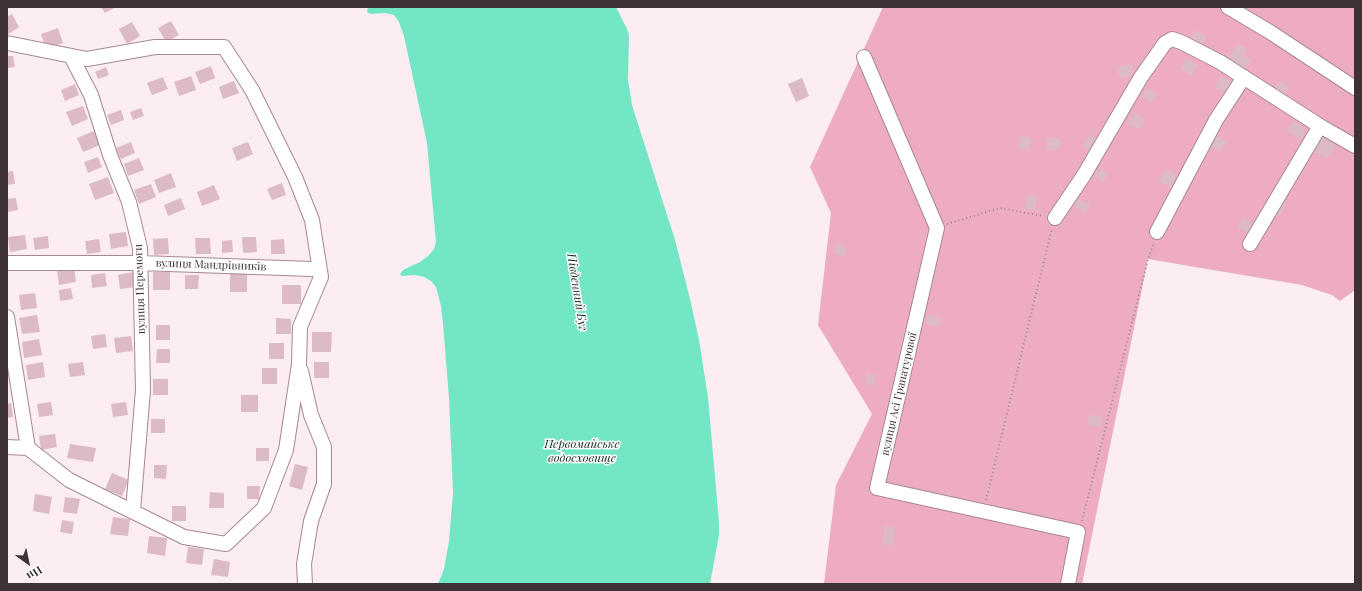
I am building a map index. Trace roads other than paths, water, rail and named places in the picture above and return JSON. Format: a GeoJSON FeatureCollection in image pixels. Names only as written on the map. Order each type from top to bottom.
{"type":"FeatureCollection","features":[{"type":"Feature","properties":{"kind":"street"},"geometry":{"type":"LineString","coordinates":[[1228,7],[1270,32],[1355,88]]}},
{"type":"Feature","properties":{"kind":"street"},"geometry":{"type":"LineString","coordinates":[[1055,218],[1084,175],[1141,77],[1164,43],[1172,39],[1220,62],[1320,126],[1355,146]]}},
{"type":"Feature","properties":{"kind":"street"},"geometry":{"type":"LineString","coordinates":[[7,43],[87,59],[155,47],[224,47],[252,90],[295,177],[312,220],[321,277],[300,327],[299,364],[286,450],[264,508],[226,544],[184,537],[69,480],[28,448],[7,447]]}},
{"type":"Feature","properties":{"kind":"street","name":"вулиця Перемоги"},"geometry":{"type":"LineString","coordinates":[[71,56],[91,95],[110,155],[129,202],[140,248],[143,390],[132,511]]}},
{"type":"Feature","properties":{"kind":"street","name":"вулиця Асі Гранатурової"},"geometry":{"type":"LineString","coordinates":[[864,57],[936,228],[877,488],[1078,532],[1068,584]]}},
{"type":"Feature","properties":{"kind":"street"},"geometry":{"type":"LineString","coordinates":[[1157,232],[1216,120],[1244,77]]}},
{"type":"Feature","properties":{"kind":"street"},"geometry":{"type":"LineString","coordinates":[[1250,244],[1320,126]]}},
{"type":"Feature","properties":{"kind":"street","name":"вулиця Мандрівників"},"geometry":{"type":"LineString","coordinates":[[7,263],[140,263],[320,270]]}},
{"type":"Feature","properties":{"kind":"street"},"geometry":{"type":"LineString","coordinates":[[7,318],[28,448]]}},
{"type":"Feature","properties":{"kind":"street"},"geometry":{"type":"LineString","coordinates":[[299,364],[311,415],[324,447],[324,484],[311,521],[304,564],[305,584]]}},
{"type":"Feature","properties":{"kind":"water","name":"Первомайське водосховище"},"geometry":{"type":"Polygon","coordinates":[[[368,7],[616,7],[629,35],[628,80],[632,105],[675,240],[699,340],[708,397],[719,523],[719,535],[710,584],[438,584],[444,569],[449,541],[453,493],[449,398],[441,306],[436,287],[431,281],[424,277],[415,275],[402,276],[400,274],[403,270],[420,262],[428,256],[434,249],[436,242],[427,143],[404,36],[399,22],[394,15],[385,13],[371,14],[367,12],[368,7]]]}},
{"type":"Feature","properties":{"kind":"water label","name":"Південний Буг"},"geometry":{"type":"Point","coordinates":[577,292]}}]}
